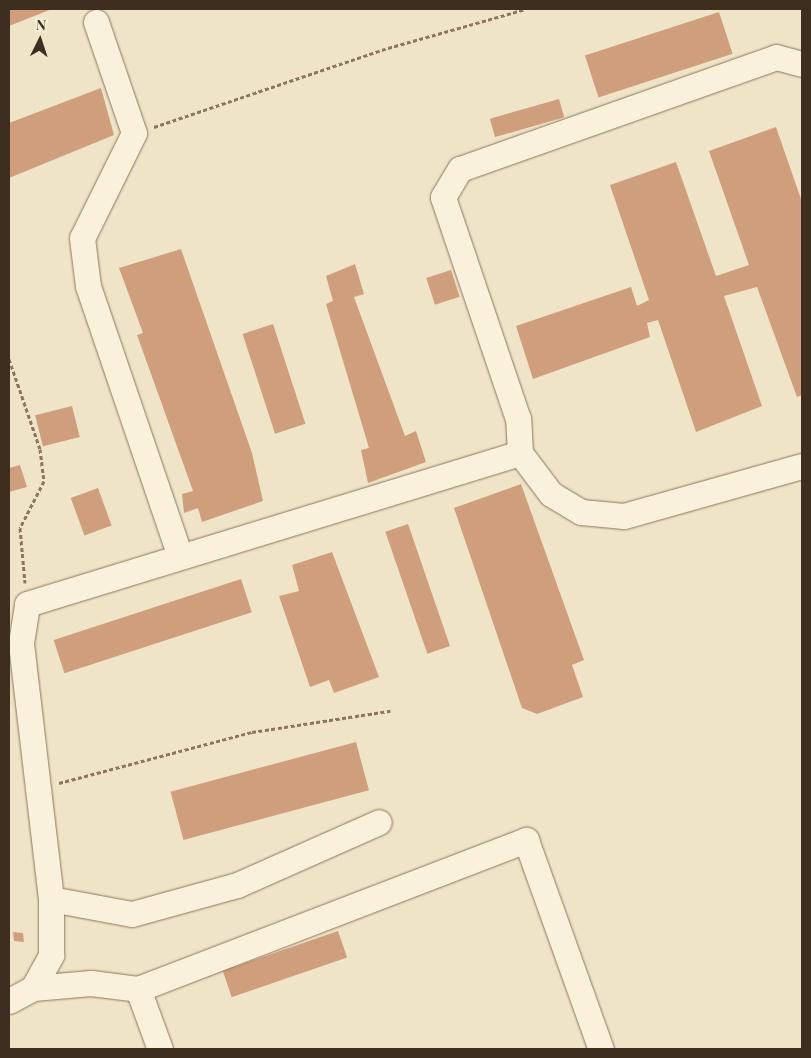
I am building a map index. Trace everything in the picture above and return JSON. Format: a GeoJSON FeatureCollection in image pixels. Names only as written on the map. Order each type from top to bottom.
{"type":"FeatureCollection","features":[{"type":"Feature","properties":{"kind":"lane"},"geometry":{"type":"LineString","coordinates":[[96,22],[134,133],[82,238],[88,286],[180,556]]}},
{"type":"Feature","properties":{"kind":"lane"},"geometry":{"type":"LineString","coordinates":[[802,64],[776,57],[460,169],[443,197],[518,419],[520,453],[551,494],[581,512],[624,516],[802,466]]}},
{"type":"Feature","properties":{"kind":"lane"},"geometry":{"type":"LineString","coordinates":[[33,988],[51,955],[51,899],[36,789],[21,643],[27,604],[520,453]]}},
{"type":"Feature","properties":{"kind":"lane"},"geometry":{"type":"LineString","coordinates":[[51,899],[132,914],[238,885],[379,822]]}},
{"type":"Feature","properties":{"kind":"lane"},"geometry":{"type":"LineString","coordinates":[[9,1001],[33,988],[90,983],[138,990],[526,840],[601,1049]]}},
{"type":"Feature","properties":{"kind":"lane"},"geometry":{"type":"LineString","coordinates":[[138,990],[160,1049]]}},
{"type":"Feature","properties":{"kind":"path"},"geometry":{"type":"LineString","coordinates":[[134,133],[388,48],[526,9]]}},
{"type":"Feature","properties":{"kind":"path"},"geometry":{"type":"LineString","coordinates":[[9,359],[40,449],[44,481],[20,528],[27,604]]}},
{"type":"Feature","properties":{"kind":"path"},"geometry":{"type":"LineString","coordinates":[[36,789],[252,732],[390,711]]}},
{"type":"Feature","properties":{"kind":"building"},"geometry":{"type":"Polygon","coordinates":[[[9,9],[52,9],[9,26],[9,9]]]}},
{"type":"Feature","properties":{"kind":"building"},"geometry":{"type":"Polygon","coordinates":[[[719,12],[733,54],[598,97],[585,56],[719,12]]]}},
{"type":"Feature","properties":{"kind":"building"},"geometry":{"type":"Polygon","coordinates":[[[101,88],[114,135],[9,178],[9,123],[101,88]]]}},
{"type":"Feature","properties":{"kind":"building"},"geometry":{"type":"Polygon","coordinates":[[[559,99],[564,117],[495,137],[490,119],[559,99]]]}},
{"type":"Feature","properties":{"kind":"building"},"geometry":{"type":"Polygon","coordinates":[[[776,127],[802,202],[802,395],[797,397],[757,287],[724,296],[762,406],[696,432],[658,320],[647,323],[650,337],[533,379],[516,326],[631,287],[637,306],[649,300],[610,185],[676,162],[716,276],[749,265],[709,151],[776,127]]]}},
{"type":"Feature","properties":{"kind":"building"},"geometry":{"type":"Polygon","coordinates":[[[181,249],[252,453],[263,501],[202,522],[198,508],[184,513],[182,494],[193,491],[137,335],[143,333],[119,268],[181,249]]]}},
{"type":"Feature","properties":{"kind":"building"},"geometry":{"type":"Polygon","coordinates":[[[355,264],[364,294],[354,297],[405,436],[416,431],[426,462],[368,483],[361,450],[369,448],[326,304],[333,301],[326,276],[355,264]]]}},
{"type":"Feature","properties":{"kind":"building"},"geometry":{"type":"Polygon","coordinates":[[[451,270],[460,297],[435,305],[426,278],[451,270]]]}},
{"type":"Feature","properties":{"kind":"building"},"geometry":{"type":"Polygon","coordinates":[[[273,324],[305,424],[275,434],[243,334],[273,324]]]}},
{"type":"Feature","properties":{"kind":"building"},"geometry":{"type":"Polygon","coordinates":[[[72,406],[80,437],[43,446],[35,415],[72,406]]]}},
{"type":"Feature","properties":{"kind":"building"},"geometry":{"type":"Polygon","coordinates":[[[20,465],[27,487],[9,492],[9,468],[20,465]]]}},
{"type":"Feature","properties":{"kind":"building"},"geometry":{"type":"Polygon","coordinates":[[[521,484],[584,660],[572,665],[583,697],[537,714],[522,708],[454,508],[521,484]]]}},
{"type":"Feature","properties":{"kind":"building"},"geometry":{"type":"Polygon","coordinates":[[[98,488],[112,526],[84,536],[71,498],[98,488]]]}},
{"type":"Feature","properties":{"kind":"building"},"geometry":{"type":"Polygon","coordinates":[[[408,524],[450,646],[427,654],[385,532],[408,524]]]}},
{"type":"Feature","properties":{"kind":"building"},"geometry":{"type":"Polygon","coordinates":[[[332,552],[379,677],[334,693],[329,680],[310,687],[279,596],[299,591],[292,565],[332,552]]]}},
{"type":"Feature","properties":{"kind":"building"},"geometry":{"type":"Polygon","coordinates":[[[241,579],[252,612],[64,673],[54,640],[241,579]]]}},
{"type":"Feature","properties":{"kind":"building"},"geometry":{"type":"Polygon","coordinates":[[[356,742],[369,790],[183,840],[171,792],[356,742]]]}},
{"type":"Feature","properties":{"kind":"building"},"geometry":{"type":"Polygon","coordinates":[[[338,931],[347,957],[232,997],[223,971],[338,931]]]}},
{"type":"Feature","properties":{"kind":"building"},"geometry":{"type":"Polygon","coordinates":[[[13,932],[23,933],[24,942],[14,941],[13,932]]]}}]}
